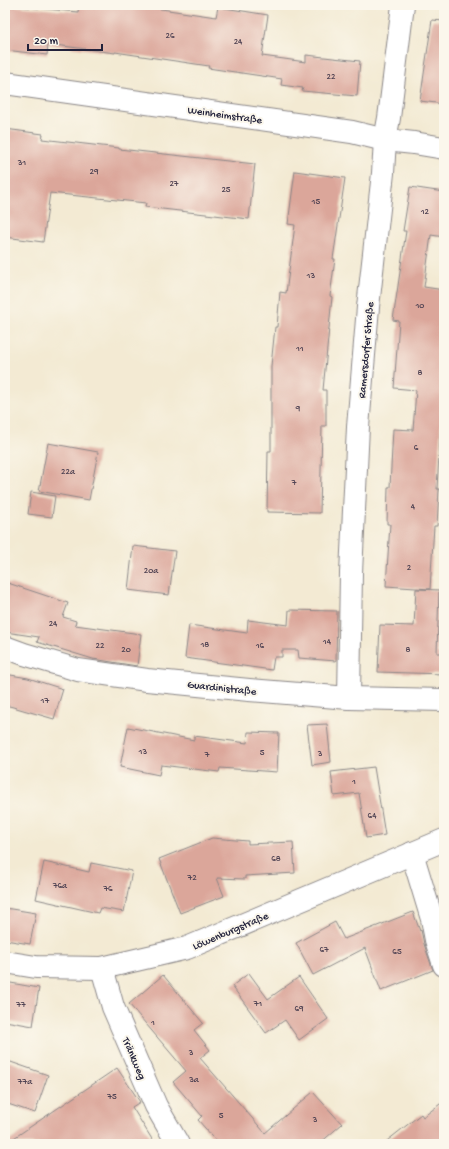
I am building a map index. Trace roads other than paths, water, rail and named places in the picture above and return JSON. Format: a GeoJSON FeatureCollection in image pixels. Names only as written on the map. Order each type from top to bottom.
{"type":"FeatureCollection","features":[{"type":"Feature","properties":{"kind":"street","name":"Ramersdorfer Straße"},"geometry":{"type":"LineString","coordinates":[[349,698],[351,573],[358,427],[368,307],[383,173],[385,140],[403,5]]}},
{"type":"Feature","properties":{"kind":"street","name":"Weinheimstraße"},"geometry":{"type":"LineString","coordinates":[[5,83],[352,132],[385,140],[444,148]]}},
{"type":"Feature","properties":{"kind":"street","name":"Guardinistraße"},"geometry":{"type":"LineString","coordinates":[[5,647],[78,670],[124,677],[249,690],[349,698],[444,700]]}},
{"type":"Feature","properties":{"kind":"street","name":"Löwenburgstraße"},"geometry":{"type":"LineString","coordinates":[[5,962],[36,967],[102,968],[188,948],[444,840]]}},
{"type":"Feature","properties":{"kind":"street"},"geometry":{"type":"LineString","coordinates":[[412,853],[444,965]]}},
{"type":"Feature","properties":{"kind":"street","name":"Tränkweg"},"geometry":{"type":"LineString","coordinates":[[102,968],[114,1007],[156,1106],[178,1144]]}}]}
